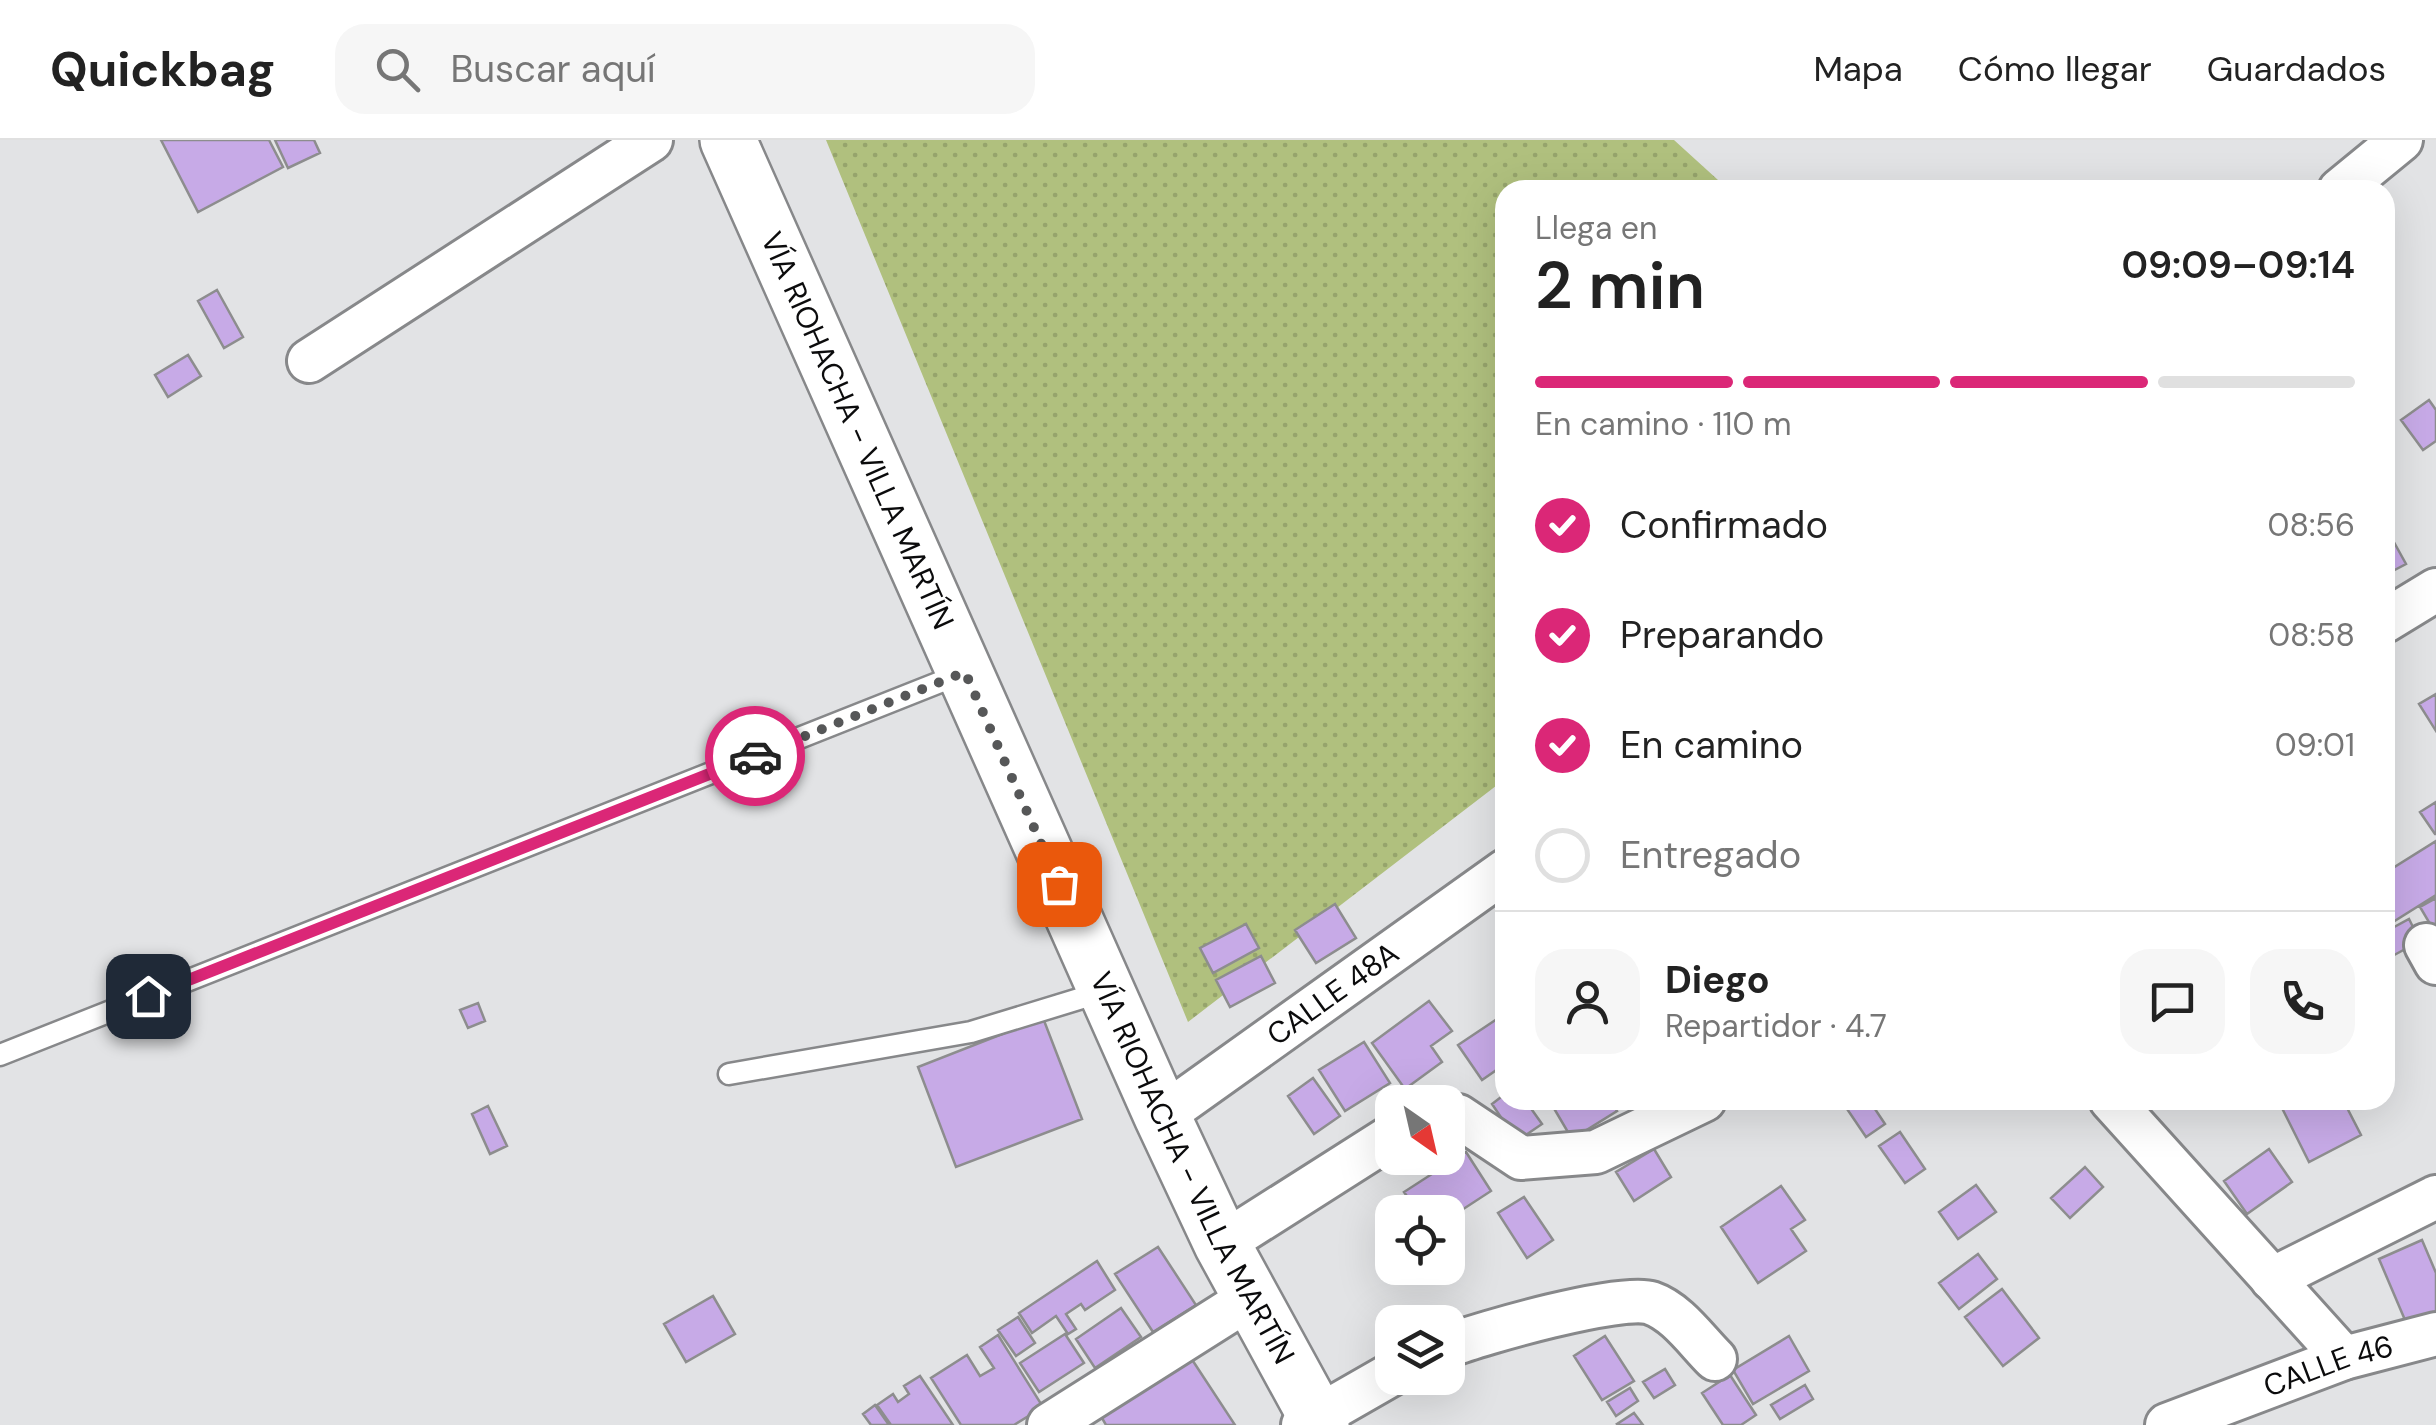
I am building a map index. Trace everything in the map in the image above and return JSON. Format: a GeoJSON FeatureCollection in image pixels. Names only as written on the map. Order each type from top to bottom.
{"type":"FeatureCollection","features":[{"type":"Feature","properties":{"kind":"main road","name":"VÍA RIOHACHA - VILLA MARTÍN"},"geometry":{"type":"LineString","coordinates":[[728,140],[1162,1116],[1313,1422]]}},
{"type":"Feature","properties":{"kind":"street"},"geometry":{"type":"LineString","coordinates":[[309,361],[651,140]]}},
{"type":"Feature","properties":{"kind":"street"},"geometry":{"type":"LineString","coordinates":[[2352,180],[2401,140]]}},
{"type":"Feature","properties":{"kind":"street"},"geometry":{"type":"LineString","coordinates":[[2395,615],[2436,590]]}},
{"type":"Feature","properties":{"kind":"street","name":"CALLE 48A"},"geometry":{"type":"LineString","coordinates":[[1162,1116],[1495,878]]}},
{"type":"Feature","properties":{"kind":"street"},"geometry":{"type":"LineString","coordinates":[[1465,1121],[1521,1158],[1596,1152],[1683,1110]]}},
{"type":"Feature","properties":{"kind":"street"},"geometry":{"type":"LineString","coordinates":[[2120,1110],[2344,1358]]}},
{"type":"Feature","properties":{"kind":"street"},"geometry":{"type":"LineString","coordinates":[[1222,1244],[1375,1147]]}},
{"type":"Feature","properties":{"kind":"street"},"geometry":{"type":"LineString","coordinates":[[2272,1279],[2436,1197]]}},
{"type":"Feature","properties":{"kind":"street"},"geometry":{"type":"LineString","coordinates":[[1049,1425],[1253,1296]]}},
{"type":"Feature","properties":{"kind":"street"},"geometry":{"type":"LineString","coordinates":[[1465,1340],[1621,1302],[1649,1302],[1672,1314],[1715,1359]]}},
{"type":"Feature","properties":{"kind":"street","name":"CALLE 46"},"geometry":{"type":"LineString","coordinates":[[2167,1425],[2344,1358],[2436,1334]]}},
{"type":"Feature","properties":{"kind":"street"},"geometry":{"type":"LineString","coordinates":[[1313,1422],[1375,1384]]}},
{"type":"Feature","properties":{"kind":"lane"},"geometry":{"type":"LineString","coordinates":[[0,1056],[965,672]]}},
{"type":"Feature","properties":{"kind":"lane"},"geometry":{"type":"LineString","coordinates":[[729,1074],[971,1032],[1106,990]]}},
{"type":"Feature","properties":{"kind":"green space"},"geometry":{"type":"Polygon","coordinates":[[[826,140],[1674,140],[1718,180],[1495,180],[1495,787],[1188,1022],[826,140]]]}},
{"type":"Feature","properties":{"kind":"building"},"geometry":{"type":"Polygon","coordinates":[[[161,140],[269,140],[283,167],[198,212],[161,140]]]}},
{"type":"Feature","properties":{"kind":"building"},"geometry":{"type":"Polygon","coordinates":[[[275,140],[314,140],[320,153],[288,168],[275,140]]]}},
{"type":"Feature","properties":{"kind":"building"},"geometry":{"type":"Polygon","coordinates":[[[217,290],[243,337],[224,348],[198,301],[217,290]]]}},
{"type":"Feature","properties":{"kind":"building"},"geometry":{"type":"Polygon","coordinates":[[[188,355],[201,376],[168,397],[155,375],[188,355]]]}},
{"type":"Feature","properties":{"kind":"building"},"geometry":{"type":"Polygon","coordinates":[[[2429,400],[2436,410],[2436,441],[2423,450],[2401,420],[2429,400]]]}},
{"type":"Feature","properties":{"kind":"building"},"geometry":{"type":"Polygon","coordinates":[[[2395,544],[2406,564],[2395,570],[2395,544]]]}},
{"type":"Feature","properties":{"kind":"building"},"geometry":{"type":"Polygon","coordinates":[[[2436,694],[2436,731],[2419,704],[2436,694]]]}},
{"type":"Feature","properties":{"kind":"building"},"geometry":{"type":"Polygon","coordinates":[[[2436,802],[2436,834],[2435,834],[2420,812],[2436,802]]]}},
{"type":"Feature","properties":{"kind":"building"},"geometry":{"type":"Polygon","coordinates":[[[2436,841],[2436,895],[2395,921],[2395,867],[2436,841]]]}},
{"type":"Feature","properties":{"kind":"building"},"geometry":{"type":"Polygon","coordinates":[[[2436,898],[2436,934],[2420,907],[2436,898]]]}},
{"type":"Feature","properties":{"kind":"building"},"geometry":{"type":"Polygon","coordinates":[[[1335,904],[1356,938],[1316,963],[1295,930],[1335,904]]]}},
{"type":"Feature","properties":{"kind":"building"},"geometry":{"type":"Polygon","coordinates":[[[2409,919],[2420,941],[2395,955],[2395,927],[2409,919]]]}},
{"type":"Feature","properties":{"kind":"building"},"geometry":{"type":"Polygon","coordinates":[[[1246,924],[1259,948],[1213,973],[1200,948],[1246,924]]]}},
{"type":"Feature","properties":{"kind":"building"},"geometry":{"type":"Polygon","coordinates":[[[1261,956],[1275,983],[1230,1007],[1216,980],[1261,956]]]}},
{"type":"Feature","properties":{"kind":"building"},"geometry":{"type":"Polygon","coordinates":[[[1429,1001],[1452,1031],[1431,1046],[1442,1062],[1410,1085],[1402,1085],[1372,1043],[1429,1001]]]}},
{"type":"Feature","properties":{"kind":"building"},"geometry":{"type":"Polygon","coordinates":[[[478,1003],[485,1021],[468,1028],[460,1010],[478,1003]]]}},
{"type":"Feature","properties":{"kind":"building"},"geometry":{"type":"Polygon","coordinates":[[[1043,1018],[1082,1119],[956,1167],[918,1067],[1043,1018]]]}},
{"type":"Feature","properties":{"kind":"building"},"geometry":{"type":"Polygon","coordinates":[[[1495,1020],[1495,1071],[1482,1080],[1458,1045],[1495,1020]]]}},
{"type":"Feature","properties":{"kind":"building"},"geometry":{"type":"Polygon","coordinates":[[[1364,1042],[1390,1083],[1375,1085],[1375,1092],[1345,1111],[1319,1070],[1364,1042]]]}},
{"type":"Feature","properties":{"kind":"building"},"geometry":{"type":"Polygon","coordinates":[[[1313,1078],[1340,1116],[1314,1134],[1288,1096],[1313,1078]]]}},
{"type":"Feature","properties":{"kind":"building"},"geometry":{"type":"Polygon","coordinates":[[[488,1106],[507,1146],[490,1154],[472,1114],[488,1106]]]}},
{"type":"Feature","properties":{"kind":"building"},"geometry":{"type":"Polygon","coordinates":[[[1496,1110],[1532,1110],[1542,1124],[1517,1141],[1496,1110]]]}},
{"type":"Feature","properties":{"kind":"building"},"geometry":{"type":"Polygon","coordinates":[[[1555,1110],[1616,1110],[1617,1111],[1572,1139],[1555,1110]]]}},
{"type":"Feature","properties":{"kind":"building"},"geometry":{"type":"Polygon","coordinates":[[[1848,1110],[1876,1110],[1885,1124],[1866,1137],[1848,1110]]]}},
{"type":"Feature","properties":{"kind":"building"},"geometry":{"type":"Polygon","coordinates":[[[2283,1110],[2348,1110],[2361,1135],[2309,1162],[2283,1110]]]}},
{"type":"Feature","properties":{"kind":"building"},"geometry":{"type":"Polygon","coordinates":[[[1900,1132],[1925,1169],[1905,1183],[1879,1146],[1900,1132]]]}},
{"type":"Feature","properties":{"kind":"building"},"geometry":{"type":"Polygon","coordinates":[[[1654,1149],[1671,1177],[1634,1201],[1616,1172],[1654,1149]]]}},
{"type":"Feature","properties":{"kind":"building"},"geometry":{"type":"Polygon","coordinates":[[[2269,1149],[2292,1182],[2247,1214],[2224,1181],[2269,1149]]]}},
{"type":"Feature","properties":{"kind":"building"},"geometry":{"type":"Polygon","coordinates":[[[1465,1153],[1491,1191],[1465,1208],[1465,1195],[1404,1192],[1430,1175],[1465,1175],[1465,1153]]]}},
{"type":"Feature","properties":{"kind":"building"},"geometry":{"type":"Polygon","coordinates":[[[2085,1167],[2103,1187],[2070,1218],[2051,1198],[2085,1167]]]}},
{"type":"Feature","properties":{"kind":"building"},"geometry":{"type":"Polygon","coordinates":[[[1976,1185],[1996,1212],[1958,1239],[1939,1212],[1976,1185]]]}},
{"type":"Feature","properties":{"kind":"building"},"geometry":{"type":"Polygon","coordinates":[[[1781,1186],[1805,1220],[1791,1229],[1806,1251],[1758,1283],[1721,1227],[1781,1186]]]}},
{"type":"Feature","properties":{"kind":"building"},"geometry":{"type":"Polygon","coordinates":[[[1524,1197],[1553,1240],[1527,1258],[1498,1213],[1524,1197]]]}},
{"type":"Feature","properties":{"kind":"building"},"geometry":{"type":"Polygon","coordinates":[[[2422,1240],[2436,1273],[2436,1315],[2408,1327],[2379,1259],[2422,1240]]]}},
{"type":"Feature","properties":{"kind":"building"},"geometry":{"type":"Polygon","coordinates":[[[1158,1247],[1196,1305],[1153,1332],[1115,1274],[1158,1247]]]}},
{"type":"Feature","properties":{"kind":"building"},"geometry":{"type":"Polygon","coordinates":[[[1978,1254],[1997,1279],[1959,1309],[1939,1283],[1978,1254]]]}},
{"type":"Feature","properties":{"kind":"building"},"geometry":{"type":"Polygon","coordinates":[[[1097,1261],[1115,1290],[1085,1310],[1081,1304],[1066,1314],[1076,1329],[1068,1334],[1056,1316],[1032,1333],[1019,1313],[1097,1261]]]}},
{"type":"Feature","properties":{"kind":"building"},"geometry":{"type":"Polygon","coordinates":[[[2002,1289],[2039,1338],[2003,1366],[1965,1317],[2002,1289]]]}},
{"type":"Feature","properties":{"kind":"building"},"geometry":{"type":"Polygon","coordinates":[[[713,1296],[735,1334],[686,1362],[664,1324],[713,1296]]]}},
{"type":"Feature","properties":{"kind":"building"},"geometry":{"type":"Polygon","coordinates":[[[1121,1308],[1141,1337],[1095,1368],[1076,1339],[1121,1308]]]}},
{"type":"Feature","properties":{"kind":"building"},"geometry":{"type":"Polygon","coordinates":[[[1018,1317],[1035,1343],[1016,1356],[998,1330],[1018,1317]]]}},
{"type":"Feature","properties":{"kind":"building"},"geometry":{"type":"Polygon","coordinates":[[[1065,1334],[1084,1363],[1039,1392],[1020,1363],[1065,1334]]]}},
{"type":"Feature","properties":{"kind":"building"},"geometry":{"type":"Polygon","coordinates":[[[998,1335],[1043,1407],[1014,1425],[961,1425],[931,1378],[967,1355],[980,1376],[994,1368],[980,1347],[998,1335]]]}},
{"type":"Feature","properties":{"kind":"building"},"geometry":{"type":"Polygon","coordinates":[[[1605,1336],[1634,1381],[1602,1400],[1574,1356],[1605,1336]]]}},
{"type":"Feature","properties":{"kind":"building"},"geometry":{"type":"Polygon","coordinates":[[[1789,1336],[1809,1371],[1753,1404],[1733,1370],[1789,1336]]]}},
{"type":"Feature","properties":{"kind":"building"},"geometry":{"type":"Polygon","coordinates":[[[1189,1355],[1235,1425],[1106,1425],[1099,1413],[1189,1355]]]}},
{"type":"Feature","properties":{"kind":"building"},"geometry":{"type":"Polygon","coordinates":[[[1665,1369],[1675,1385],[1654,1398],[1643,1382],[1665,1369]]]}},
{"type":"Feature","properties":{"kind":"building"},"geometry":{"type":"Polygon","coordinates":[[[1730,1375],[1756,1415],[1741,1425],[1723,1425],[1702,1393],[1730,1375]]]}},
{"type":"Feature","properties":{"kind":"building"},"geometry":{"type":"Polygon","coordinates":[[[920,1376],[953,1425],[891,1425],[877,1405],[893,1394],[898,1402],[909,1394],[904,1386],[920,1376]]]}},
{"type":"Feature","properties":{"kind":"building"},"geometry":{"type":"Polygon","coordinates":[[[1805,1385],[1813,1399],[1780,1419],[1771,1405],[1805,1385]]]}},
{"type":"Feature","properties":{"kind":"building"},"geometry":{"type":"Polygon","coordinates":[[[1630,1388],[1638,1401],[1616,1416],[1607,1402],[1630,1388]]]}},
{"type":"Feature","properties":{"kind":"building"},"geometry":{"type":"Polygon","coordinates":[[[875,1405],[889,1425],[871,1425],[863,1414],[875,1405]]]}},
{"type":"Feature","properties":{"kind":"building"},"geometry":{"type":"Polygon","coordinates":[[[1634,1413],[1643,1425],[1617,1424],[1634,1413]]]}},
{"type":"Feature","properties":{"kind":"way so far"},"geometry":{"type":"LineString","coordinates":[[755,756],[965,672],[1059,884]]}},
{"type":"Feature","properties":{"kind":"route"},"geometry":{"type":"LineString","coordinates":[[148,996],[755,756]]}}]}
